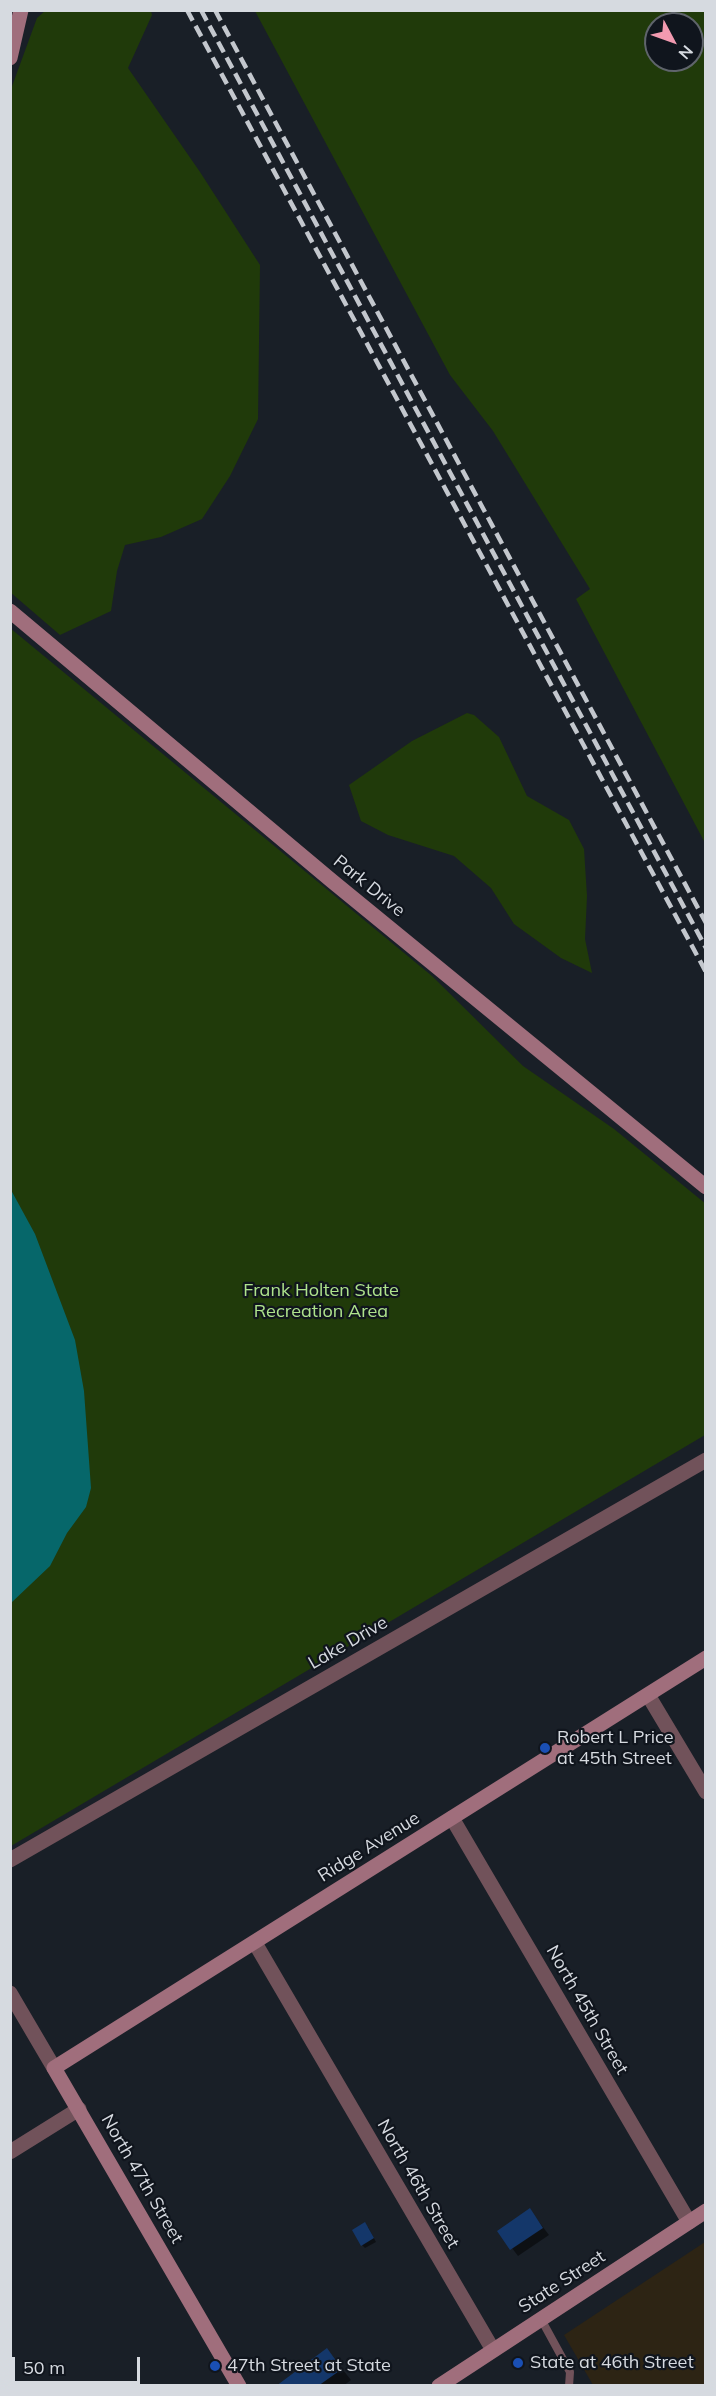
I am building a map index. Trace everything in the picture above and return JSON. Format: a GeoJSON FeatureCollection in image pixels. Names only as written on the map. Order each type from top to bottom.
{"type":"FeatureCollection","features":[{"type":"Feature","properties":{"kind":"street"},"geometry":{"type":"LineString","coordinates":[[10,58],[21,10]]}},
{"type":"Feature","properties":{"kind":"street","name":"Park Drive"},"geometry":{"type":"LineString","coordinates":[[10,611],[332,881],[705,1187]]}},
{"type":"Feature","properties":{"kind":"street","name":"Lake Drive"},"geometry":{"type":"LineString","coordinates":[[10,1860],[705,1460]]}},
{"type":"Feature","properties":{"kind":"street","name":"Ridge Avenue"},"geometry":{"type":"LineString","coordinates":[[54,2068],[705,1658]]}},
{"type":"Feature","properties":{"kind":"street"},"geometry":{"type":"LineString","coordinates":[[648,1695],[705,1792]]}},
{"type":"Feature","properties":{"kind":"street","name":"North 45th Street"},"geometry":{"type":"LineString","coordinates":[[452,1818],[689,2222]]}},
{"type":"Feature","properties":{"kind":"street","name":"North 46th Street"},"geometry":{"type":"LineString","coordinates":[[255,1943],[493,2350]]}},
{"type":"Feature","properties":{"kind":"street","name":"North 47th Street"},"geometry":{"type":"LineString","coordinates":[[10,1993],[239,2385]]}},
{"type":"Feature","properties":{"kind":"street"},"geometry":{"type":"LineString","coordinates":[[10,2152],[79,2109]]}},
{"type":"Feature","properties":{"kind":"street","name":"State Street"},"geometry":{"type":"LineString","coordinates":[[439,2385],[705,2211]]}},
{"type":"Feature","properties":{"kind":"lane"},"geometry":{"type":"LineString","coordinates":[[541,2319],[570,2372],[569,2383],[559,2385]]}},
{"type":"Feature","properties":{"kind":"shaded area"},"geometry":{"type":"Polygon","coordinates":[[[705,2242],[705,2385],[593,2385],[564,2335],[705,2242]]]}},
{"type":"Feature","properties":{"kind":"green space"},"geometry":{"type":"Polygon","coordinates":[[[46,10],[151,11],[152,15],[128,68],[200,172],[260,265],[258,419],[230,476],[202,519],[161,537],[125,545],[117,571],[111,611],[60,635],[10,592],[11,89],[37,18],[46,10]]]}},
{"type":"Feature","properties":{"kind":"green space"},"geometry":{"type":"Polygon","coordinates":[[[255,11],[705,11],[705,843],[576,599],[590,589],[493,431],[450,375],[255,11]]]}},
{"type":"Feature","properties":{"kind":"green space","name":"Frank Holten State Recreation Area"},"geometry":{"type":"Polygon","coordinates":[[[10,628],[432,976],[523,1066],[614,1129],[706,1204],[705,1435],[11,1846],[10,628]]]}},
{"type":"Feature","properties":{"kind":"green space"},"geometry":{"type":"Polygon","coordinates":[[[467,713],[474,715],[499,737],[527,796],[569,820],[584,849],[587,896],[585,939],[592,973],[561,958],[514,924],[491,888],[454,856],[388,835],[361,821],[349,785],[412,741],[467,713]]]}},
{"type":"Feature","properties":{"kind":"water"},"geometry":{"type":"Polygon","coordinates":[[[11,1190],[35,1234],[75,1340],[84,1391],[91,1488],[86,1507],[67,1533],[50,1566],[11,1603],[11,1190]]]}},
{"type":"Feature","properties":{"kind":"building"},"geometry":{"type":"Polygon","coordinates":[[[530,2208],[543,2228],[510,2250],[497,2231],[530,2208]]]}},
{"type":"Feature","properties":{"kind":"building"},"geometry":{"type":"Polygon","coordinates":[[[365,2222],[374,2238],[361,2246],[352,2230],[365,2222]]]}},
{"type":"Feature","properties":{"kind":"building"},"geometry":{"type":"Polygon","coordinates":[[[327,2348],[342,2369],[318,2386],[276,2386],[327,2348]]]}},
{"type":"Feature","properties":{"kind":"railway"},"geometry":{"type":"LineString","coordinates":[[187,10],[706,972]]}},
{"type":"Feature","properties":{"kind":"railway"},"geometry":{"type":"LineString","coordinates":[[201,10],[706,948]]}},
{"type":"Feature","properties":{"kind":"railway"},"geometry":{"type":"LineString","coordinates":[[215,10],[706,923]]}},
{"type":"Feature","properties":{"kind":"place","name":"Robert L Price at 45th Street"},"geometry":{"type":"Point","coordinates":[545,1748]}},
{"type":"Feature","properties":{"kind":"place","name":"State at 46th Street"},"geometry":{"type":"Point","coordinates":[518,2363]}},
{"type":"Feature","properties":{"kind":"place","name":"47th Street at State"},"geometry":{"type":"Point","coordinates":[215,2366]}}]}
